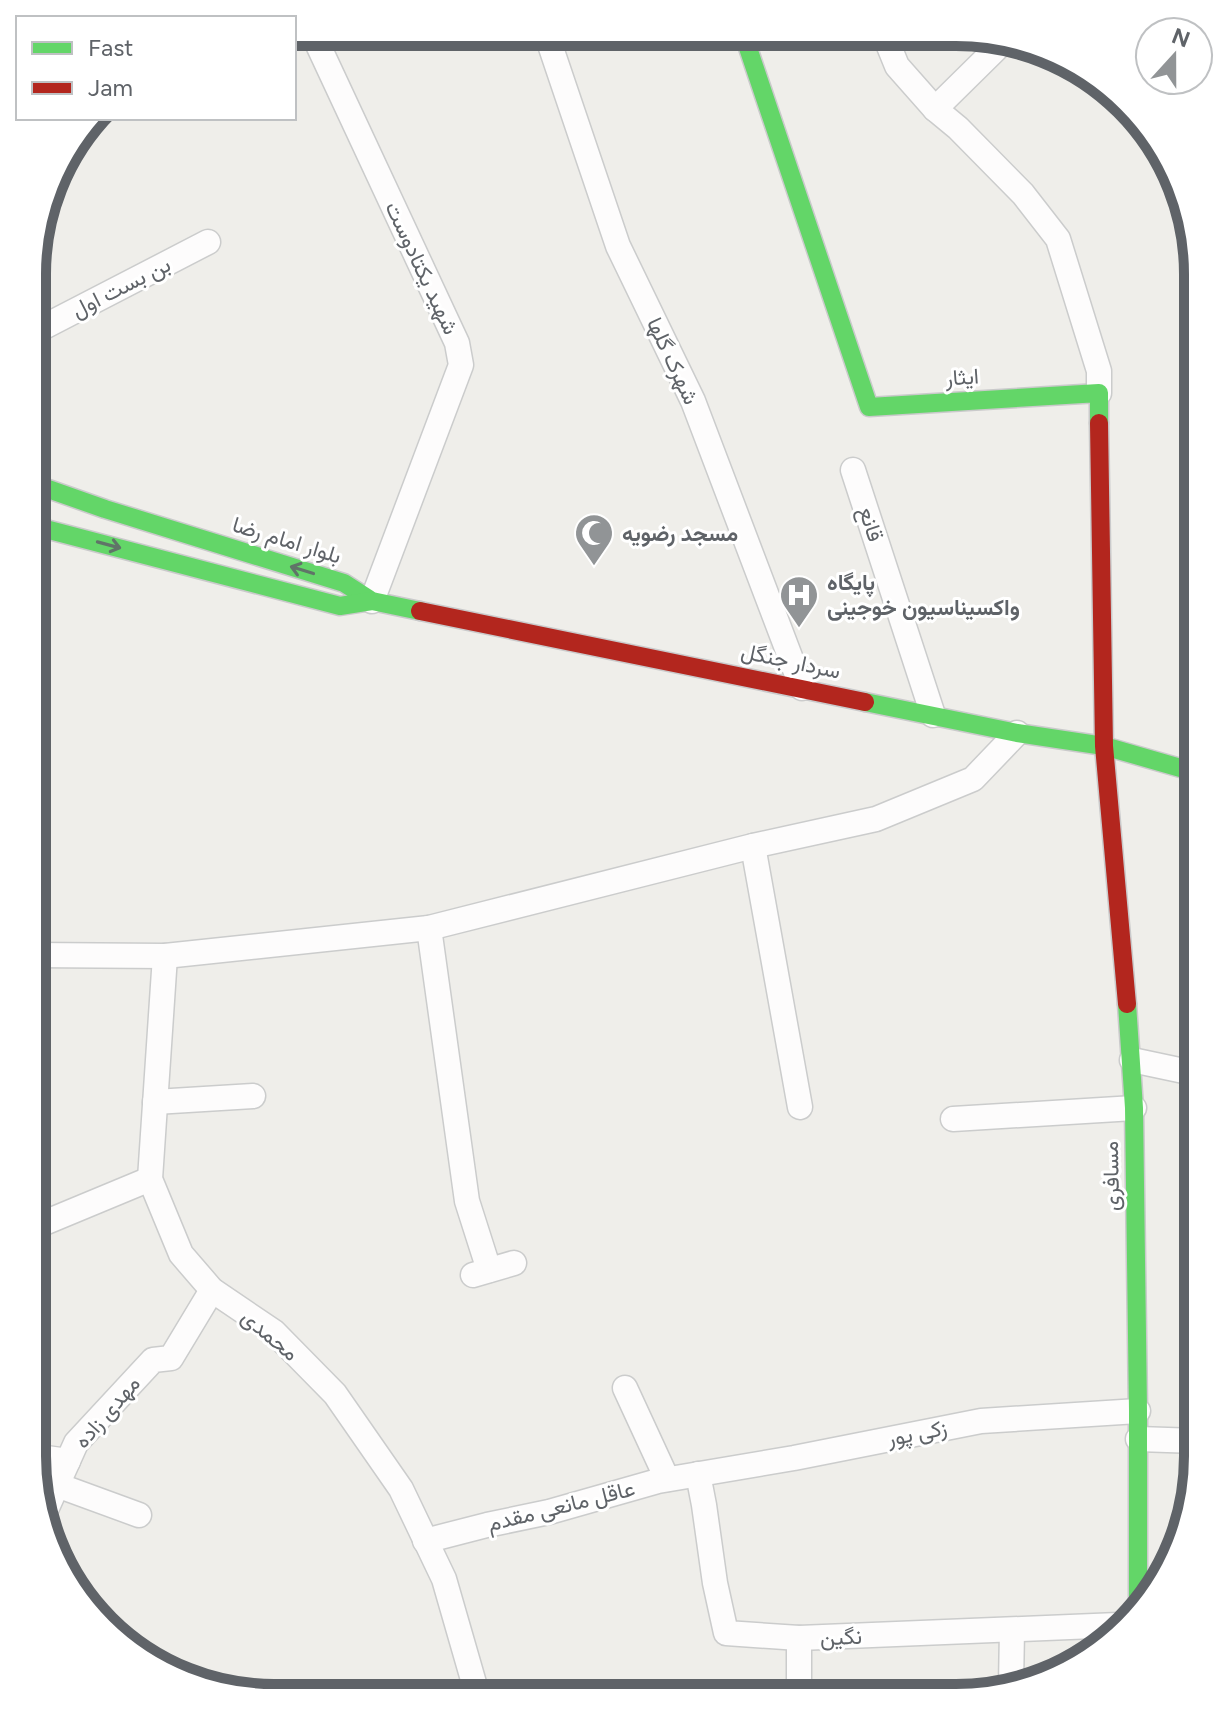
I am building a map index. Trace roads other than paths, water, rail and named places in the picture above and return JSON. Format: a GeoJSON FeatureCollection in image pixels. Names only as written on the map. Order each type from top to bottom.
{"type":"FeatureCollection","features":[{"type":"Feature","properties":{"kind":"street","name":"شهید یکتادوست"},"geometry":{"type":"LineString","coordinates":[[319,46],[457,343],[461,365],[372,601]]}},
{"type":"Feature","properties":{"kind":"street","name":"شهرک گلها"},"geometry":{"type":"LineString","coordinates":[[550,46],[618,246],[693,401],[802,688]]}},
{"type":"Feature","properties":{"kind":"street","name":"ایثار"},"geometry":{"type":"LineString","coordinates":[[747,46],[869,407],[1099,393]]}},
{"type":"Feature","properties":{"kind":"street"},"geometry":{"type":"LineString","coordinates":[[889,46],[897,66],[935,109],[1023,194],[1058,239],[1099,371],[1104,746]]}},
{"type":"Feature","properties":{"kind":"street"},"geometry":{"type":"LineString","coordinates":[[935,109],[995,50]]}},
{"type":"Feature","properties":{"kind":"street","name":"بن بست اول"},"geometry":{"type":"LineString","coordinates":[[46,326],[208,242]]}},
{"type":"Feature","properties":{"kind":"street","name":"قانع"},"geometry":{"type":"LineString","coordinates":[[853,470],[933,715]]}},
{"type":"Feature","properties":{"kind":"street","name":"بلوار امام رضا"},"geometry":{"type":"LineString","coordinates":[[46,492],[344,583],[372,601]]}},
{"type":"Feature","properties":{"kind":"street"},"geometry":{"type":"LineString","coordinates":[[46,529],[340,606],[372,601]]}},
{"type":"Feature","properties":{"kind":"street","name":"سردار جنگل"},"geometry":{"type":"LineString","coordinates":[[372,601],[1017,733],[1104,746],[1184,769]]}},
{"type":"Feature","properties":{"kind":"street"},"geometry":{"type":"LineString","coordinates":[[46,955],[165,956],[429,928],[753,846],[876,819],[973,779],[1017,733]]}},
{"type":"Feature","properties":{"kind":"street","name":"مسافری"},"geometry":{"type":"LineString","coordinates":[[1104,746],[1132,1060],[1138,1439],[1149,1578]]}},
{"type":"Feature","properties":{"kind":"street"},"geometry":{"type":"LineString","coordinates":[[753,846],[800,1107]]}},
{"type":"Feature","properties":{"kind":"street"},"geometry":{"type":"LineString","coordinates":[[429,928],[467,1201],[481,1273],[514,1263]]}},
{"type":"Feature","properties":{"kind":"street","name":"محمدی"},"geometry":{"type":"LineString","coordinates":[[165,956],[150,1179],[181,1254],[212,1290],[274,1332],[335,1394],[401,1489],[444,1579],[474,1684]]}},
{"type":"Feature","properties":{"kind":"street"},"geometry":{"type":"LineString","coordinates":[[1132,1060],[1184,1071]]}},
{"type":"Feature","properties":{"kind":"street"},"geometry":{"type":"LineString","coordinates":[[155,1102],[253,1096]]}},
{"type":"Feature","properties":{"kind":"street"},"geometry":{"type":"LineString","coordinates":[[953,1119],[1134,1108]]}},
{"type":"Feature","properties":{"kind":"street"},"geometry":{"type":"LineString","coordinates":[[46,1222],[150,1179]]}},
{"type":"Feature","properties":{"kind":"street","name":"مهدی زاده"},"geometry":{"type":"LineString","coordinates":[[51,1499],[76,1443],[153,1360],[171,1358],[212,1290]]}},
{"type":"Feature","properties":{"kind":"street"},"geometry":{"type":"LineString","coordinates":[[625,1388],[667,1479]]}},
{"type":"Feature","properties":{"kind":"street","name":"زکی پور"},"geometry":{"type":"LineString","coordinates":[[698,1474],[981,1421],[1138,1411]]}},
{"type":"Feature","properties":{"kind":"street"},"geometry":{"type":"LineString","coordinates":[[1138,1439],[1184,1441]]}},
{"type":"Feature","properties":{"kind":"street"},"geometry":{"type":"LineString","coordinates":[[46,1458],[68,1461]]}},
{"type":"Feature","properties":{"kind":"street","name":"عاقل مانعی مقدم"},"geometry":{"type":"LineString","coordinates":[[425,1541],[549,1512],[667,1479],[698,1474]]}},
{"type":"Feature","properties":{"kind":"street","name":"نگین"},"geometry":{"type":"LineString","coordinates":[[698,1474],[726,1633],[799,1638],[1109,1625]]}},
{"type":"Feature","properties":{"kind":"street"},"geometry":{"type":"LineString","coordinates":[[57,1485],[139,1515]]}},
{"type":"Feature","properties":{"kind":"street"},"geometry":{"type":"LineString","coordinates":[[1011,1677],[1012,1630]]}},
{"type":"Feature","properties":{"kind":"street"},"geometry":{"type":"LineString","coordinates":[[799,1638],[799,1684]]}},
{"type":"Feature","properties":{"kind":"place","name":"مسجد رضویه"},"geometry":{"type":"Point","coordinates":[594,567]}},
{"type":"Feature","properties":{"kind":"place","name":"پایگاه واکسیناسیون خوجینی"},"geometry":{"type":"Point","coordinates":[799,629]}}]}
